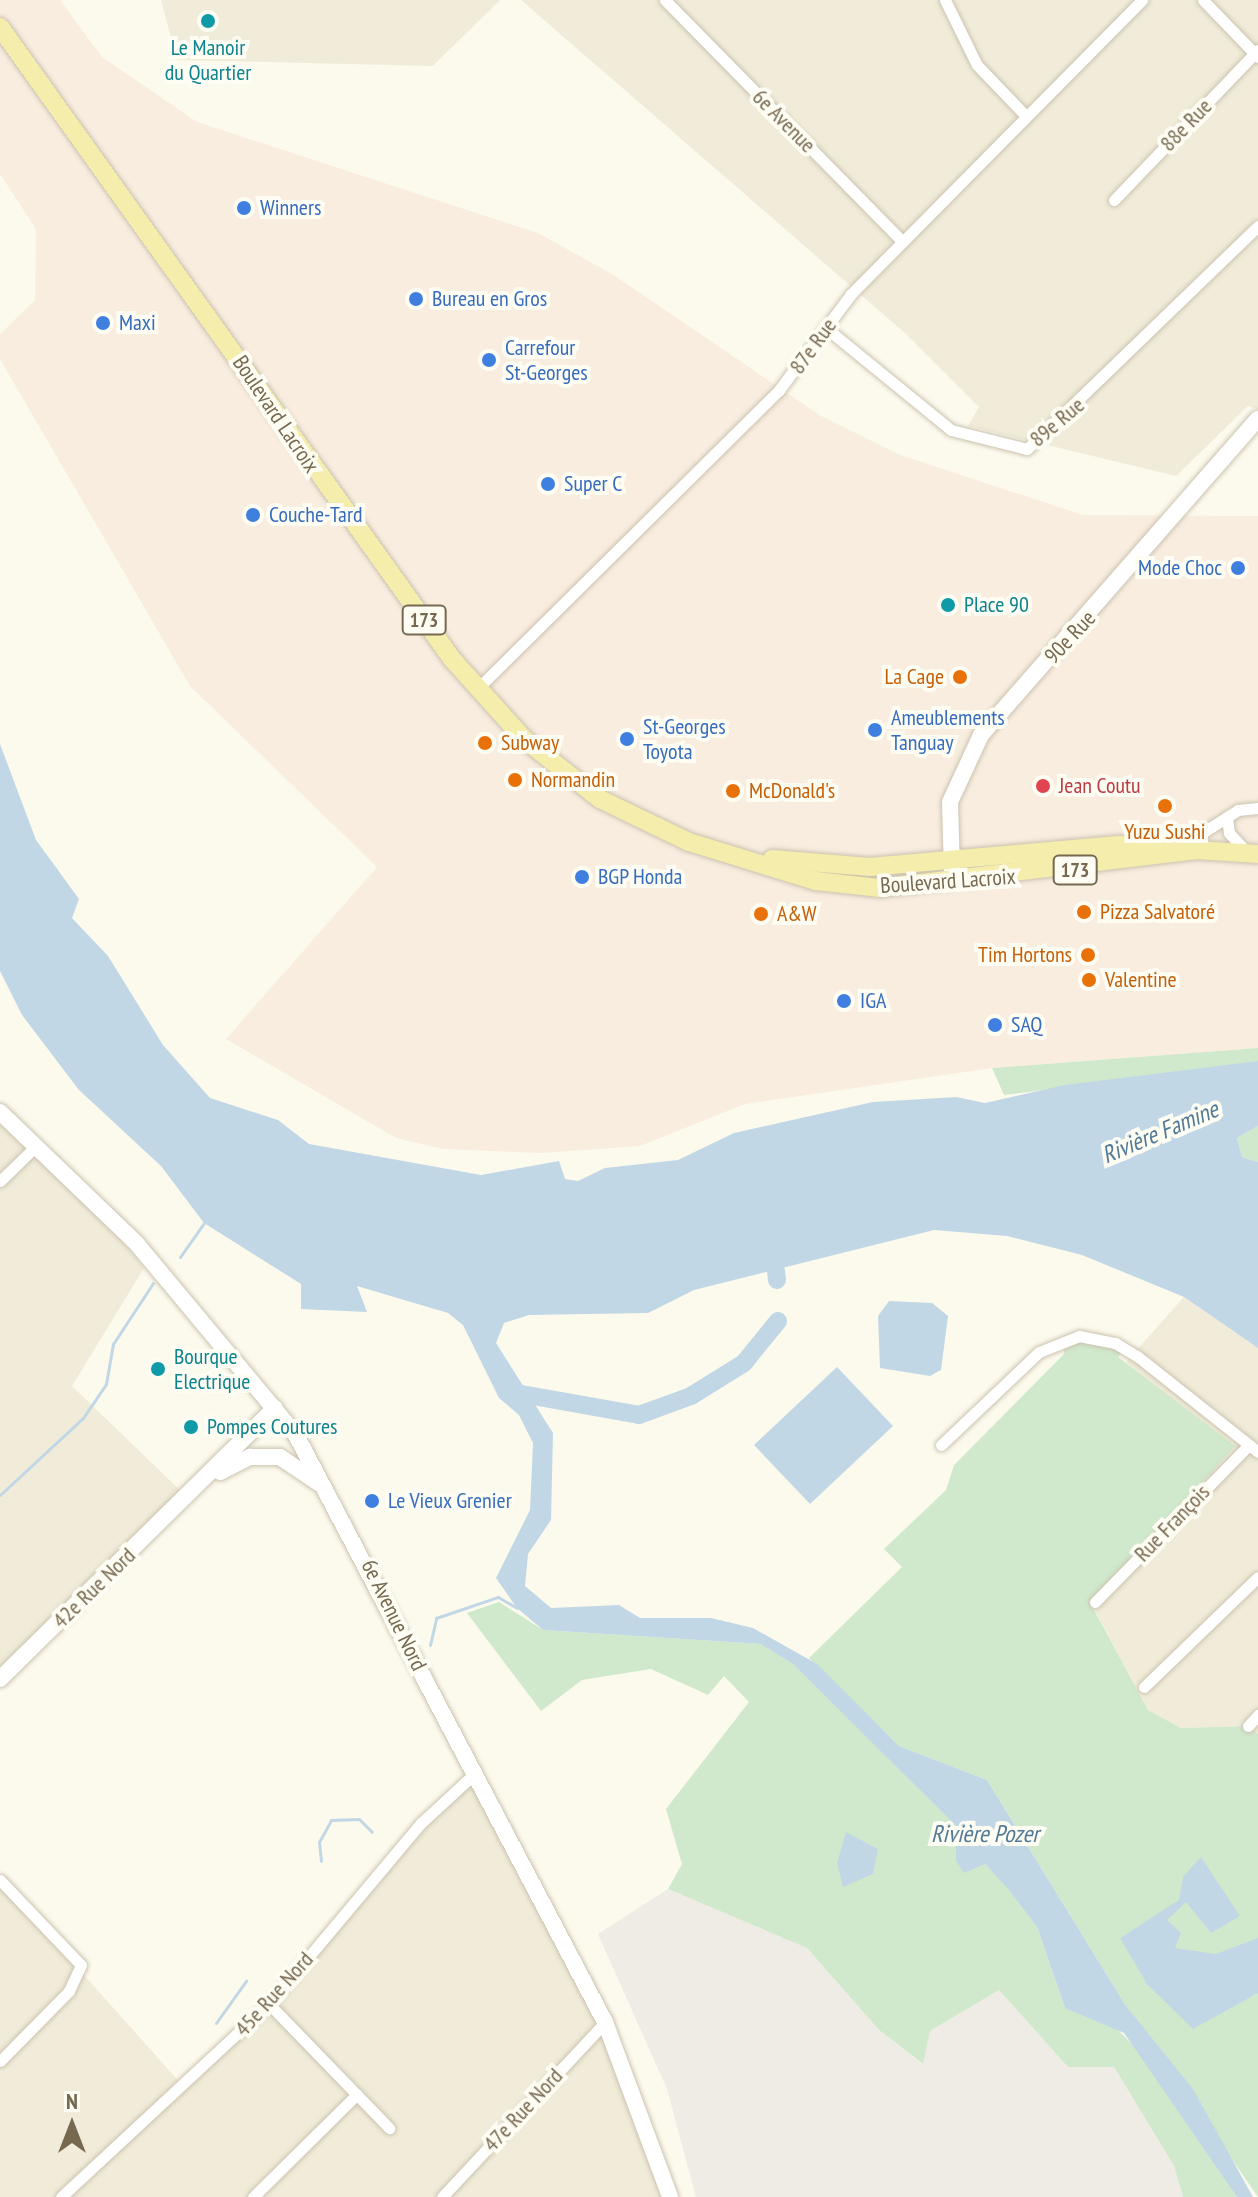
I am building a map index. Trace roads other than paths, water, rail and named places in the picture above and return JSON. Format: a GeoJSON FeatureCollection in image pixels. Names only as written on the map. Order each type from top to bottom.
{"type":"FeatureCollection","features":[{"type":"Feature","properties":{"kind":"main road","name":"Boulevard Lacroix"},"geometry":{"type":"LineString","coordinates":[[0,27],[371,551],[478,688],[524,739],[600,799],[689,842],[842,885],[953,882],[1188,848]]}},
{"type":"Feature","properties":{"kind":"main road","name":"90e Rue"},"geometry":{"type":"LineString","coordinates":[[953,882],[950,802],[981,735],[1258,419]]}},
{"type":"Feature","properties":{"kind":"main road","name":"Boulevard Lacroix"},"geometry":{"type":"LineString","coordinates":[[749,858],[870,867],[1188,848],[1253,853]]}},
{"type":"Feature","properties":{"kind":"main road","name":"6e Avenue Nord"},"geometry":{"type":"LineString","coordinates":[[0,1112],[137,1244],[272,1405],[335,1500],[473,1775],[605,2022],[670,2197]]}},
{"type":"Feature","properties":{"kind":"main road","name":"42e Rue Nord"},"geometry":{"type":"LineString","coordinates":[[0,1679],[187,1497],[272,1405]]}},
{"type":"Feature","properties":{"kind":"main road","name":"42e Rue Nord"},"geometry":{"type":"LineString","coordinates":[[187,1497],[226,1468],[264,1455],[295,1464],[335,1500]]}},
{"type":"Feature","properties":{"kind":"street","name":"6e Avenue"},"geometry":{"type":"LineString","coordinates":[[665,0],[903,242]]}},
{"type":"Feature","properties":{"kind":"street"},"geometry":{"type":"LineString","coordinates":[[945,0],[977,65],[1025,115]]}},
{"type":"Feature","properties":{"kind":"street","name":"87e Rue"},"geometry":{"type":"LineString","coordinates":[[478,688],[779,390],[826,328],[903,242],[1025,115],[1142,0]]}},
{"type":"Feature","properties":{"kind":"street"},"geometry":{"type":"LineString","coordinates":[[1203,0],[1257,54]]}},
{"type":"Feature","properties":{"kind":"street","name":"88e Rue"},"geometry":{"type":"LineString","coordinates":[[1114,200],[1257,54]]}},
{"type":"Feature","properties":{"kind":"street","name":"89e Rue"},"geometry":{"type":"LineString","coordinates":[[826,328],[951,430],[1027,449],[1258,226]]}},
{"type":"Feature","properties":{"kind":"street"},"geometry":{"type":"LineString","coordinates":[[1188,848],[1227,817],[1258,808]]}},
{"type":"Feature","properties":{"kind":"street"},"geometry":{"type":"LineString","coordinates":[[1227,817],[1229,833],[1253,853]]}},
{"type":"Feature","properties":{"kind":"street"},"geometry":{"type":"LineString","coordinates":[[0,1181],[36,1146]]}},
{"type":"Feature","properties":{"kind":"street"},"geometry":{"type":"LineString","coordinates":[[941,1445],[1039,1352],[1079,1336],[1137,1356],[1253,1448]]}},
{"type":"Feature","properties":{"kind":"street","name":"Rue François"},"geometry":{"type":"LineString","coordinates":[[1095,1602],[1253,1448]]}},
{"type":"Feature","properties":{"kind":"street"},"geometry":{"type":"LineString","coordinates":[[1144,1687],[1258,1577]]}},
{"type":"Feature","properties":{"kind":"street"},"geometry":{"type":"LineString","coordinates":[[1248,1726],[1258,1715]]}},
{"type":"Feature","properties":{"kind":"street","name":"45e Rue Nord"},"geometry":{"type":"LineString","coordinates":[[61,2197],[269,2004],[421,1823],[473,1775]]}},
{"type":"Feature","properties":{"kind":"street"},"geometry":{"type":"LineString","coordinates":[[0,1880],[81,1965],[69,1991],[0,2061]]}},
{"type":"Feature","properties":{"kind":"street"},"geometry":{"type":"LineString","coordinates":[[269,2004],[389,2128]]}},
{"type":"Feature","properties":{"kind":"street","name":"47e Rue Nord"},"geometry":{"type":"LineString","coordinates":[[442,2197],[605,2022]]}},
{"type":"Feature","properties":{"kind":"street"},"geometry":{"type":"LineString","coordinates":[[253,2197],[357,2094]]}},
{"type":"Feature","properties":{"kind":"water"},"geometry":{"type":"Polygon","coordinates":[[[0,744],[36,840],[79,899],[72,918],[108,956],[163,1045],[210,1098],[278,1120],[309,1144],[481,1175],[559,1161],[565,1179],[578,1181],[605,1168],[678,1160],[734,1133],[873,1102],[956,1097],[985,1103],[1065,1085],[1258,1061],[1258,1126],[1237,1138],[1242,1157],[1258,1162],[1258,1348],[1184,1297],[1082,1255],[1007,1236],[934,1230],[694,1290],[648,1313],[529,1315],[504,1323],[496,1343],[553,1433],[551,1520],[528,1554],[525,1586],[551,1608],[619,1605],[640,1618],[711,1618],[753,1628],[817,1664],[899,1746],[987,1780],[1126,2006],[1193,2089],[1253,2197],[1237,2197],[1124,2033],[1065,2008],[1037,1927],[1009,1890],[985,1864],[964,1873],[956,1861],[956,1826],[793,1664],[761,1644],[543,1630],[517,1608],[496,1578],[530,1510],[533,1443],[519,1415],[499,1398],[463,1325],[448,1313],[357,1286],[367,1312],[301,1309],[301,1284],[204,1223],[161,1166],[79,1090],[22,1015],[0,971],[0,744]]]}},
{"type":"Feature","properties":{"kind":"water"},"geometry":{"type":"Polygon","coordinates":[[[889,1301],[932,1303],[948,1316],[941,1370],[930,1376],[880,1368],[878,1316],[889,1301]]]}},
{"type":"Feature","properties":{"kind":"water"},"geometry":{"type":"Polygon","coordinates":[[[837,1367],[893,1426],[810,1504],[754,1445],[837,1367]]]}},
{"type":"Feature","properties":{"kind":"water"},"geometry":{"type":"Polygon","coordinates":[[[846,1832],[878,1849],[873,1874],[843,1887],[837,1863],[846,1832]]]}},
{"type":"Feature","properties":{"kind":"water"},"geometry":{"type":"Polygon","coordinates":[[[1201,1857],[1240,1916],[1211,1933],[1186,1902],[1167,1920],[1181,1933],[1175,1948],[1216,1954],[1258,1938],[1258,1993],[1193,2029],[1147,1984],[1120,1938],[1179,1900],[1183,1877],[1201,1857]]]}},
{"type":"Feature","properties":{"kind":"waterway"},"geometry":{"type":"LineString","coordinates":[[180,1257],[204,1223]]}},
{"type":"Feature","properties":{"kind":"waterway"},"geometry":{"type":"LineString","coordinates":[[776,1271],[777,1280]]}},
{"type":"Feature","properties":{"kind":"waterway"},"geometry":{"type":"LineString","coordinates":[[0,1495],[83,1418],[106,1384],[113,1344],[153,1283]]}},
{"type":"Feature","properties":{"kind":"waterway"},"geometry":{"type":"LineString","coordinates":[[516,1393],[639,1415],[691,1396],[744,1363],[778,1321]]}},
{"type":"Feature","properties":{"kind":"waterway"},"geometry":{"type":"LineString","coordinates":[[430,1645],[436,1618],[498,1597],[517,1608]]}},
{"type":"Feature","properties":{"kind":"waterway"},"geometry":{"type":"LineString","coordinates":[[321,1861],[319,1842],[331,1820],[359,1819],[372,1832]]}},
{"type":"Feature","properties":{"kind":"waterway"},"geometry":{"type":"LineString","coordinates":[[216,2023],[246,1981]]}},
{"type":"Feature","properties":{"kind":"place","name":"Le Manoir du Quartier"},"geometry":{"type":"Point","coordinates":[208,21]}},
{"type":"Feature","properties":{"kind":"place","name":"Winners"},"geometry":{"type":"Point","coordinates":[244,208]}},
{"type":"Feature","properties":{"kind":"place","name":"Bureau en Gros"},"geometry":{"type":"Point","coordinates":[416,299]}},
{"type":"Feature","properties":{"kind":"place","name":"Maxi"},"geometry":{"type":"Point","coordinates":[103,323]}},
{"type":"Feature","properties":{"kind":"place","name":"Carrefour St-Georges"},"geometry":{"type":"Point","coordinates":[489,360]}},
{"type":"Feature","properties":{"kind":"place","name":"Super C"},"geometry":{"type":"Point","coordinates":[548,484]}},
{"type":"Feature","properties":{"kind":"place","name":"Couche-Tard"},"geometry":{"type":"Point","coordinates":[253,515]}},
{"type":"Feature","properties":{"kind":"place","name":"Mode Choc"},"geometry":{"type":"Point","coordinates":[1238,568]}},
{"type":"Feature","properties":{"kind":"place","name":"Place 90"},"geometry":{"type":"Point","coordinates":[948,605]}},
{"type":"Feature","properties":{"kind":"place","name":"La Cage"},"geometry":{"type":"Point","coordinates":[960,677]}},
{"type":"Feature","properties":{"kind":"place","name":"Ameublements Tanguay"},"geometry":{"type":"Point","coordinates":[875,730]}},
{"type":"Feature","properties":{"kind":"place","name":"St-Georges Toyota"},"geometry":{"type":"Point","coordinates":[627,739]}},
{"type":"Feature","properties":{"kind":"place","name":"Subway"},"geometry":{"type":"Point","coordinates":[485,743]}},
{"type":"Feature","properties":{"kind":"place","name":"Normandin"},"geometry":{"type":"Point","coordinates":[515,780]}},
{"type":"Feature","properties":{"kind":"place","name":"Jean Coutu"},"geometry":{"type":"Point","coordinates":[1043,786]}},
{"type":"Feature","properties":{"kind":"place","name":"McDonald's"},"geometry":{"type":"Point","coordinates":[733,791]}},
{"type":"Feature","properties":{"kind":"place","name":"Yuzu Sushi"},"geometry":{"type":"Point","coordinates":[1165,806]}},
{"type":"Feature","properties":{"kind":"place","name":"BGP Honda"},"geometry":{"type":"Point","coordinates":[582,877]}},
{"type":"Feature","properties":{"kind":"place","name":"Pizza Salvatoré"},"geometry":{"type":"Point","coordinates":[1084,912]}},
{"type":"Feature","properties":{"kind":"place","name":"A&W"},"geometry":{"type":"Point","coordinates":[761,914]}},
{"type":"Feature","properties":{"kind":"place","name":"Tim Hortons"},"geometry":{"type":"Point","coordinates":[1088,955]}},
{"type":"Feature","properties":{"kind":"place","name":"Valentine"},"geometry":{"type":"Point","coordinates":[1089,980]}},
{"type":"Feature","properties":{"kind":"place","name":"IGA"},"geometry":{"type":"Point","coordinates":[844,1001]}},
{"type":"Feature","properties":{"kind":"place","name":"SAQ"},"geometry":{"type":"Point","coordinates":[995,1025]}},
{"type":"Feature","properties":{"kind":"place","name":"Bourque Electrique"},"geometry":{"type":"Point","coordinates":[158,1369]}},
{"type":"Feature","properties":{"kind":"place","name":"Pompes Coutures"},"geometry":{"type":"Point","coordinates":[191,1427]}},
{"type":"Feature","properties":{"kind":"place","name":"Le Vieux Grenier"},"geometry":{"type":"Point","coordinates":[372,1501]}},
{"type":"Feature","properties":{"kind":"water label","name":"Rivière Famine"},"geometry":{"type":"Point","coordinates":[1160,1132]}},
{"type":"Feature","properties":{"kind":"water label","name":"Rivière Pozer"},"geometry":{"type":"Point","coordinates":[985,1834]}}]}
